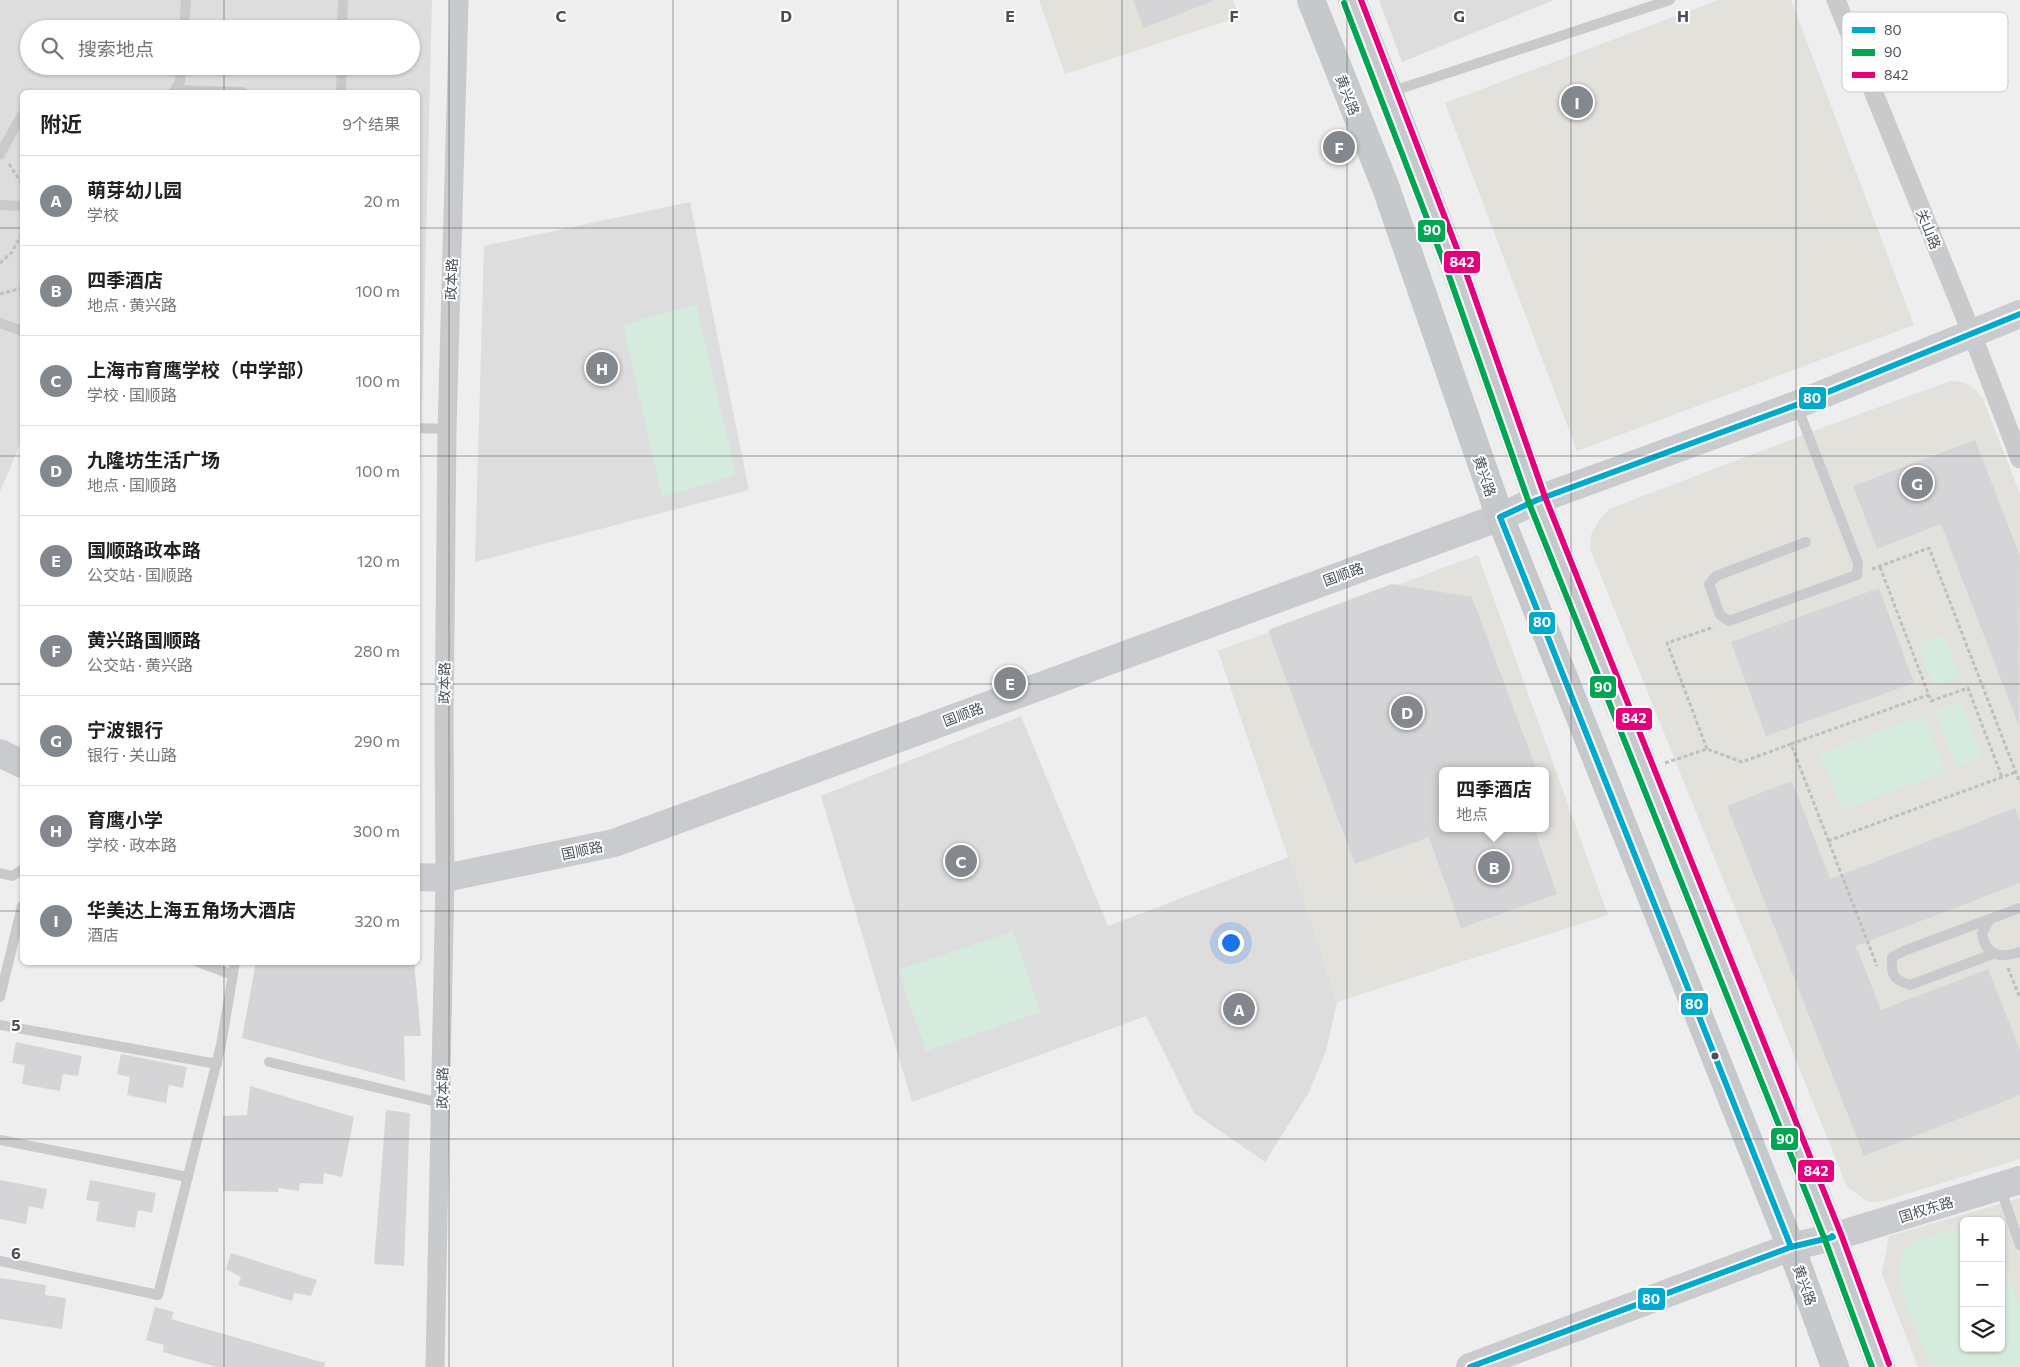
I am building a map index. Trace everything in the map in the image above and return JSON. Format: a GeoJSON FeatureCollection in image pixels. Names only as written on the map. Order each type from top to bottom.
{"type":"FeatureCollection","features":[{"type":"Feature","properties":{"kind":"main road","name":"黄兴路"},"geometry":{"type":"LineString","coordinates":[[1311,0],[1386,188],[1500,517],[1791,1247],[1835,1367]]}},
{"type":"Feature","properties":{"kind":"main road"},"geometry":{"type":"LineString","coordinates":[[1352,0],[1456,270],[1537,500],[1833,1237],[1881,1367]]}},
{"type":"Feature","properties":{"kind":"street","name":"政本路"},"geometry":{"type":"LineString","coordinates":[[435,1367],[445,878],[444,725],[447,429],[459,0]]}},
{"type":"Feature","properties":{"kind":"street","name":"关山路"},"geometry":{"type":"LineString","coordinates":[[1836,0],[1842,15]]}},
{"type":"Feature","properties":{"kind":"street","name":"关山路"},"geometry":{"type":"LineString","coordinates":[[1873,92],[1972,334],[2020,459]]}},
{"type":"Feature","properties":{"kind":"street","name":"国顺路"},"geometry":{"type":"LineString","coordinates":[[420,877],[445,878],[614,843],[1500,517],[1537,500],[1796,405],[2020,314]]}},
{"type":"Feature","properties":{"kind":"street"},"geometry":{"type":"LineString","coordinates":[[0,753],[20,763]]}},
{"type":"Feature","properties":{"kind":"street","name":"国权东路"},"geometry":{"type":"LineString","coordinates":[[1470,1367],[1791,1247],[1833,1237],[2010,1183]]}},
{"type":"Feature","properties":{"kind":"lane"},"geometry":{"type":"LineString","coordinates":[[185,20],[186,0]]}},
{"type":"Feature","properties":{"kind":"lane"},"geometry":{"type":"LineString","coordinates":[[342,20],[343,0]]}},
{"type":"Feature","properties":{"kind":"lane"},"geometry":{"type":"LineString","coordinates":[[1389,92],[1670,0]]}},
{"type":"Feature","properties":{"kind":"lane"},"geometry":{"type":"LineString","coordinates":[[176,90],[180,75]]}},
{"type":"Feature","properties":{"kind":"lane"},"geometry":{"type":"LineString","coordinates":[[341,90],[342,75]]}},
{"type":"Feature","properties":{"kind":"lane"},"geometry":{"type":"LineString","coordinates":[[3,157],[20,119]]}},
{"type":"Feature","properties":{"kind":"lane"},"geometry":{"type":"LineString","coordinates":[[0,205],[20,206]]}},
{"type":"Feature","properties":{"kind":"lane"},"geometry":{"type":"LineString","coordinates":[[0,323],[20,330]]}},
{"type":"Feature","properties":{"kind":"lane"},"geometry":{"type":"LineString","coordinates":[[1796,405],[1858,563],[1857,575],[1729,621],[1720,615],[1709,584],[1716,576],[1806,542]]}},
{"type":"Feature","properties":{"kind":"lane"},"geometry":{"type":"LineString","coordinates":[[420,428],[447,429]]}},
{"type":"Feature","properties":{"kind":"lane"},"geometry":{"type":"LineString","coordinates":[[0,873],[12,876],[20,871]]}},
{"type":"Feature","properties":{"kind":"lane"},"geometry":{"type":"LineString","coordinates":[[2020,908],[1906,950],[1892,957],[1891,972],[1897,981],[1910,985],[1998,954],[2020,952]]}},
{"type":"Feature","properties":{"kind":"lane"},"geometry":{"type":"LineString","coordinates":[[0,997],[20,914]]}},
{"type":"Feature","properties":{"kind":"lane"},"geometry":{"type":"LineString","coordinates":[[1990,919],[1982,933],[1983,943],[1998,954]]}},
{"type":"Feature","properties":{"kind":"lane"},"geometry":{"type":"LineString","coordinates":[[207,965],[233,974]]}},
{"type":"Feature","properties":{"kind":"lane"},"geometry":{"type":"LineString","coordinates":[[0,1261],[158,1295],[222,1045],[234,965]]}},
{"type":"Feature","properties":{"kind":"lane"},"geometry":{"type":"LineString","coordinates":[[0,1025],[217,1064]]}},
{"type":"Feature","properties":{"kind":"lane"},"geometry":{"type":"LineString","coordinates":[[269,1062],[441,1102]]}},
{"type":"Feature","properties":{"kind":"lane"},"geometry":{"type":"LineString","coordinates":[[0,1140],[188,1177]]}},
{"type":"Feature","properties":{"kind":"lane"},"geometry":{"type":"LineString","coordinates":[[2010,1183],[2020,1245]]}},
{"type":"Feature","properties":{"kind":"path"},"geometry":{"type":"LineString","coordinates":[[3,157],[17,173],[20,180]]}},
{"type":"Feature","properties":{"kind":"path"},"geometry":{"type":"LineString","coordinates":[[0,263],[11,253],[20,237]]}},
{"type":"Feature","properties":{"kind":"path"},"geometry":{"type":"LineString","coordinates":[[0,294],[20,289]]}},
{"type":"Feature","properties":{"kind":"path"},"geometry":{"type":"LineString","coordinates":[[1857,575],[1929,548],[2020,783]]}},
{"type":"Feature","properties":{"kind":"path"},"geometry":{"type":"LineString","coordinates":[[1880,566],[1930,701],[1968,688],[2002,777]]}},
{"type":"Feature","properties":{"kind":"path"},"geometry":{"type":"LineString","coordinates":[[1707,749],[1667,643],[1729,621]]}},
{"type":"Feature","properties":{"kind":"path"},"geometry":{"type":"LineString","coordinates":[[1645,770],[1707,749],[1742,762],[1928,696]]}},
{"type":"Feature","properties":{"kind":"path"},"geometry":{"type":"LineString","coordinates":[[1791,744],[1880,974],[1891,972]]}},
{"type":"Feature","properties":{"kind":"path"},"geometry":{"type":"LineString","coordinates":[[1828,841],[2016,772]]}},
{"type":"Feature","properties":{"kind":"path"},"geometry":{"type":"LineString","coordinates":[[1998,954],[2020,998]]}},
{"type":"Feature","properties":{"kind":"shaded area"},"geometry":{"type":"Polygon","coordinates":[[[0,0],[432,0],[420,485],[420,90],[20,90],[20,444],[0,492],[0,0]]]}},
{"type":"Feature","properties":{"kind":"shaded area"},"geometry":{"type":"Polygon","coordinates":[[[1039,0],[1233,0],[1239,17],[1065,74],[1039,0]]]}},
{"type":"Feature","properties":{"kind":"shaded area"},"geometry":{"type":"Polygon","coordinates":[[[1379,0],[1554,0],[1402,62],[1379,0]]]}},
{"type":"Feature","properties":{"kind":"shaded area"},"geometry":{"type":"Polygon","coordinates":[[[1718,0],[1791,0],[1914,325],[1577,451],[1445,103],[1718,0]]]}},
{"type":"Feature","properties":{"kind":"shaded area"},"geometry":{"type":"Polygon","coordinates":[[[690,202],[749,490],[475,562],[484,246],[690,202]]]}},
{"type":"Feature","properties":{"kind":"shaded area"},"geometry":{"type":"Polygon","coordinates":[[[1950,381],[1963,382],[1975,389],[1983,399],[2020,494],[2020,1159],[1884,1201],[1869,1202],[1847,1187],[1590,549],[1591,535],[1598,522],[1609,509],[1950,381]]]}},
{"type":"Feature","properties":{"kind":"shaded area"},"geometry":{"type":"Polygon","coordinates":[[[1478,555],[1608,915],[1337,1002],[1218,651],[1478,555]]]}},
{"type":"Feature","properties":{"kind":"shaded area"},"geometry":{"type":"Polygon","coordinates":[[[1021,716],[1108,926],[1289,857],[1337,1002],[1326,1051],[1309,1092],[1265,1162],[1194,1113],[1146,1016],[912,1102],[821,796],[1021,716]]]}},
{"type":"Feature","properties":{"kind":"shaded area"},"geometry":{"type":"Polygon","coordinates":[[[2020,1198],[2020,1367],[1918,1367],[1882,1274],[1889,1236],[2020,1198]]]}},
{"type":"Feature","properties":{"kind":"green space"},"geometry":{"type":"Polygon","coordinates":[[[696,304],[736,475],[662,497],[623,325],[696,304]]]}},
{"type":"Feature","properties":{"kind":"green space"},"geometry":{"type":"Polygon","coordinates":[[[1944,634],[1960,677],[1934,687],[1918,644],[1944,634]]]}},
{"type":"Feature","properties":{"kind":"green space"},"geometry":{"type":"Polygon","coordinates":[[[1961,701],[1982,758],[1956,768],[1935,711],[1961,701]]]}},
{"type":"Feature","properties":{"kind":"green space"},"geometry":{"type":"Polygon","coordinates":[[[1924,715],[1945,772],[1841,810],[1820,753],[1924,715]]]}},
{"type":"Feature","properties":{"kind":"green space"},"geometry":{"type":"Polygon","coordinates":[[[1013,931],[1040,1012],[926,1051],[898,970],[1013,931]]]}},
{"type":"Feature","properties":{"kind":"green space"},"geometry":{"type":"Polygon","coordinates":[[[1960,1228],[1960,1352],[2005,1352],[2005,1266],[2020,1308],[2020,1367],[1931,1367],[1906,1304],[1899,1268],[1902,1254],[1909,1245],[1960,1228]]]}},
{"type":"Feature","properties":{"kind":"building"},"geometry":{"type":"Polygon","coordinates":[[[1133,0],[1213,0],[1213,1],[1144,28],[1133,0]]]}},
{"type":"Feature","properties":{"kind":"building"},"geometry":{"type":"Polygon","coordinates":[[[1975,440],[2020,556],[2019,726],[1941,524],[1877,549],[1853,486],[1975,440]]]}},
{"type":"Feature","properties":{"kind":"building"},"geometry":{"type":"Polygon","coordinates":[[[1392,584],[1472,597],[1536,767],[1439,767],[1439,832],[1535,832],[1557,894],[1461,928],[1429,837],[1355,864],[1268,630],[1392,584]]]}},
{"type":"Feature","properties":{"kind":"building"},"geometry":{"type":"Polygon","coordinates":[[[1879,588],[1914,683],[1766,736],[1731,642],[1879,588]]]}},
{"type":"Feature","properties":{"kind":"building"},"geometry":{"type":"Polygon","coordinates":[[[1792,781],[1830,879],[2015,808],[2020,821],[2020,883],[1856,946],[1881,1010],[1988,969],[2020,1050],[2020,1095],[1864,1156],[1727,806],[1792,781]]]}},
{"type":"Feature","properties":{"kind":"building"},"geometry":{"type":"Polygon","coordinates":[[[255,965],[414,965],[421,1036],[404,1036],[405,1081],[242,1038],[255,965]]]}},
{"type":"Feature","properties":{"kind":"building"},"geometry":{"type":"Polygon","coordinates":[[[16,1042],[82,1056],[78,1076],[63,1074],[60,1091],[22,1084],[25,1065],[12,1063],[16,1042]]]}},
{"type":"Feature","properties":{"kind":"building"},"geometry":{"type":"Polygon","coordinates":[[[121,1054],[187,1067],[183,1088],[169,1085],[166,1103],[127,1095],[130,1077],[117,1074],[121,1054]]]}},
{"type":"Feature","properties":{"kind":"building"},"geometry":{"type":"Polygon","coordinates":[[[250,1086],[354,1117],[342,1177],[324,1173],[323,1184],[300,1183],[299,1191],[278,1188],[278,1192],[223,1191],[223,1116],[247,1115],[250,1086]]]}},
{"type":"Feature","properties":{"kind":"building"},"geometry":{"type":"Polygon","coordinates":[[[386,1110],[410,1113],[404,1266],[374,1264],[386,1110]]]}},
{"type":"Feature","properties":{"kind":"building"},"geometry":{"type":"Polygon","coordinates":[[[0,1180],[47,1189],[43,1209],[29,1206],[26,1224],[0,1219],[0,1180]]]}},
{"type":"Feature","properties":{"kind":"building"},"geometry":{"type":"Polygon","coordinates":[[[90,1180],[156,1193],[152,1213],[138,1210],[135,1228],[96,1221],[99,1202],[86,1200],[90,1180]]]}},
{"type":"Feature","properties":{"kind":"building"},"geometry":{"type":"Polygon","coordinates":[[[231,1253],[317,1280],[311,1296],[294,1293],[292,1301],[238,1285],[241,1277],[226,1269],[231,1253]]]}},
{"type":"Feature","properties":{"kind":"building"},"geometry":{"type":"Polygon","coordinates":[[[0,1278],[46,1285],[45,1295],[66,1298],[62,1329],[0,1319],[0,1278]]]}},
{"type":"Feature","properties":{"kind":"building"},"geometry":{"type":"Polygon","coordinates":[[[155,1307],[174,1312],[171,1319],[325,1363],[324,1367],[217,1367],[163,1352],[164,1345],[146,1340],[155,1307]]]}},
{"type":"Feature","properties":{"kind":"transit line","name":"842"},"geometry":{"type":"LineString","coordinates":[[1361,0],[1464,267],[1545,497],[1841,1234],[1889,1364]]}},
{"type":"Feature","properties":{"kind":"transit line","name":"90"},"geometry":{"type":"LineString","coordinates":[[1344,3],[1448,273],[1529,503],[1825,1240],[1872,1367]]}},
{"type":"Feature","properties":{"kind":"transit line","name":"80"},"geometry":{"type":"LineString","coordinates":[[1791,1247],[1500,517],[1537,500],[1796,405],[2020,314]]}},
{"type":"Feature","properties":{"kind":"transit line","name":"80"},"geometry":{"type":"LineString","coordinates":[[1470,1367],[1791,1247],[1832,1236]]}},
{"type":"Feature","properties":{"kind":"place","name":"华美达上海五角场大酒店"},"geometry":{"type":"Point","coordinates":[1577,102]}},
{"type":"Feature","properties":{"kind":"place","name":"黄兴路国顺路"},"geometry":{"type":"Point","coordinates":[1339,147]}},
{"type":"Feature","properties":{"kind":"place","name":"育鹰小学"},"geometry":{"type":"Point","coordinates":[602,368]}},
{"type":"Feature","properties":{"kind":"place","name":"宁波银行"},"geometry":{"type":"Point","coordinates":[1917,483]}},
{"type":"Feature","properties":{"kind":"place","name":"国顺路政本路"},"geometry":{"type":"Point","coordinates":[1010,683]}},
{"type":"Feature","properties":{"kind":"place","name":"九隆坊生活广场"},"geometry":{"type":"Point","coordinates":[1407,712]}},
{"type":"Feature","properties":{"kind":"place","name":"上海市育鹰学校（中学部）"},"geometry":{"type":"Point","coordinates":[961,861]}},
{"type":"Feature","properties":{"kind":"place","name":"四季酒店"},"geometry":{"type":"Point","coordinates":[1494,867]}},
{"type":"Feature","properties":{"kind":"place","name":"萌芽幼儿园"},"geometry":{"type":"Point","coordinates":[1239,1009]}}]}
